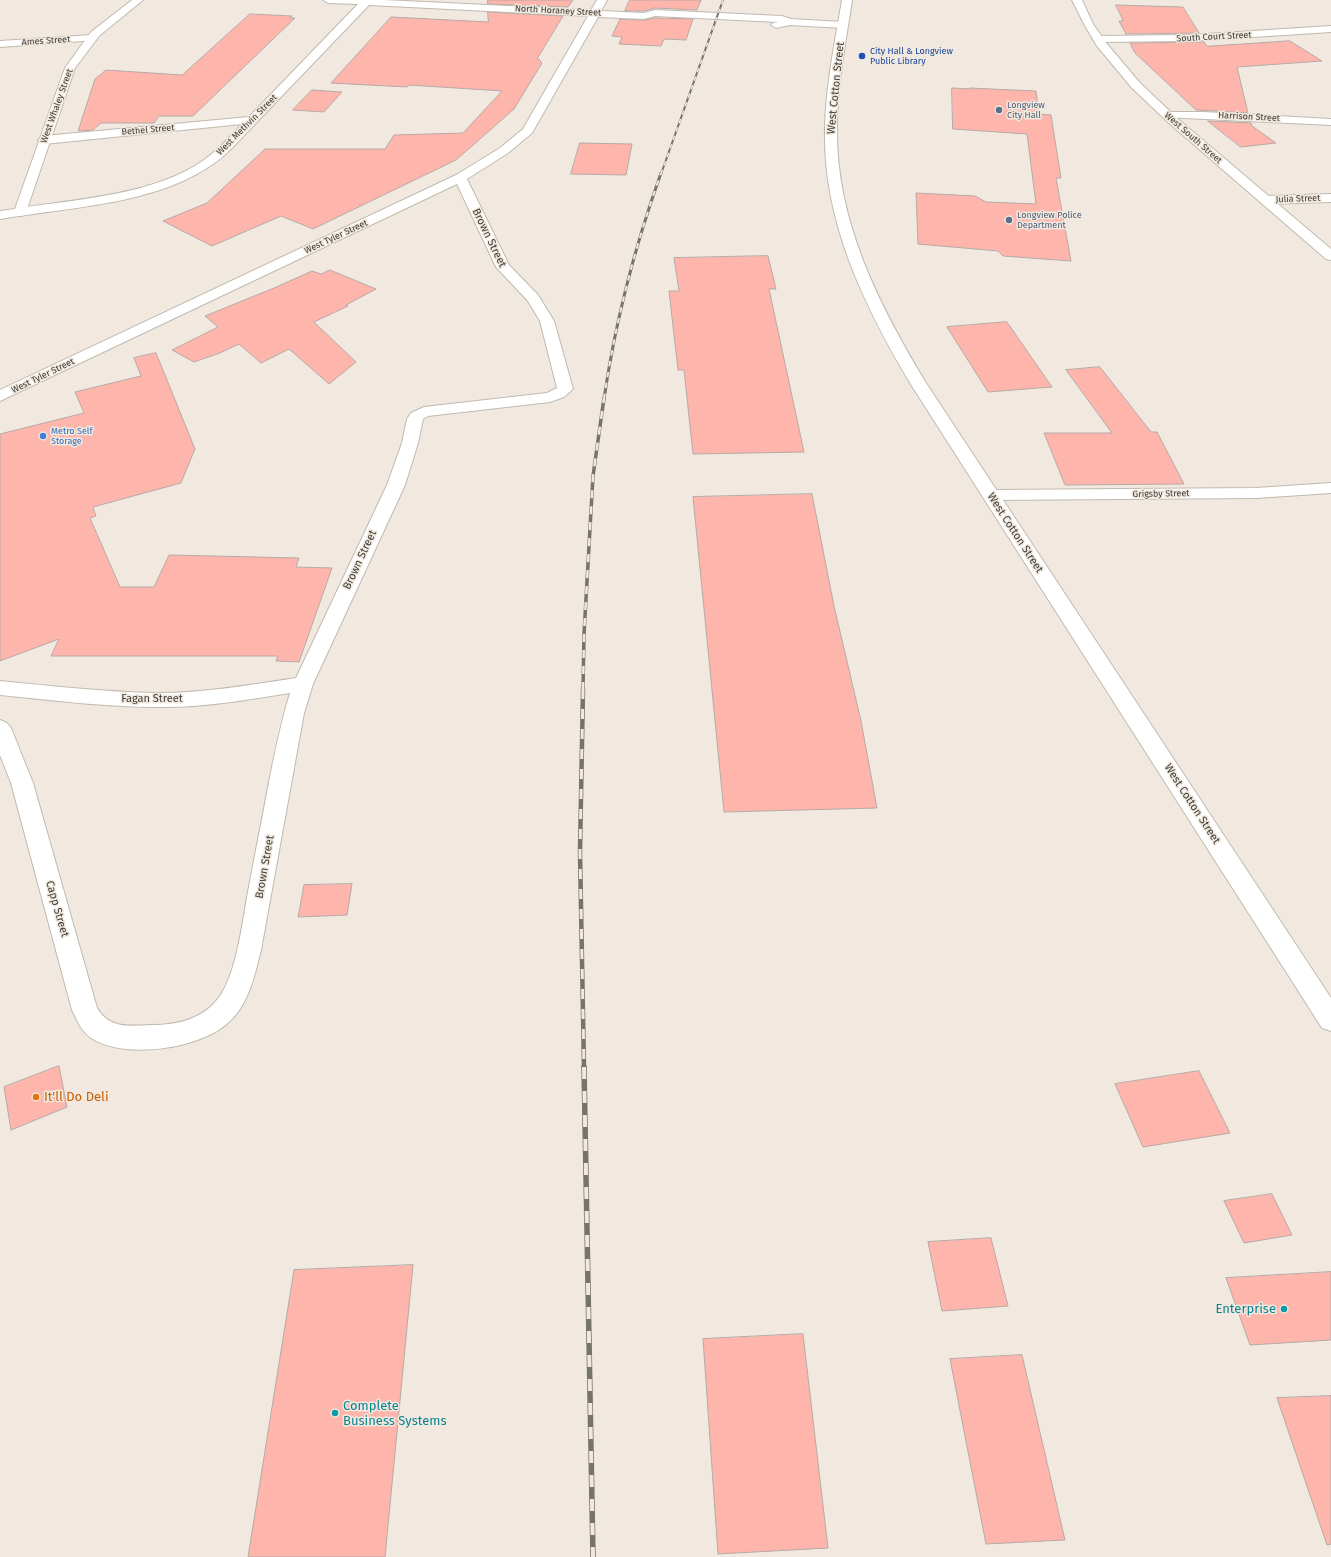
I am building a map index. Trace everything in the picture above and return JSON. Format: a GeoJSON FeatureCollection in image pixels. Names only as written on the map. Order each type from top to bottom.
{"type":"FeatureCollection","features":[{"type":"Feature","properties":{"kind":"street","name":"West Whaley Street"},"geometry":{"type":"LineString","coordinates":[[20,212],[70,68],[92,38],[107,23],[138,0]]}},
{"type":"Feature","properties":{"kind":"street","name":"North Horaney Street"},"geometry":{"type":"LineString","coordinates":[[328,0],[595,13],[644,16],[650,18],[717,19],[781,25],[790,22],[843,25]]}},
{"type":"Feature","properties":{"kind":"street","name":"West Tyler Street"},"geometry":{"type":"LineString","coordinates":[[0,396],[460,178],[507,149],[528,131],[602,0]]}},
{"type":"Feature","properties":{"kind":"street","name":"West Cotton Street"},"geometry":{"type":"LineString","coordinates":[[847,0],[831,110],[833,172],[844,223],[866,285],[890,334],[918,383],[1331,1020]]}},
{"type":"Feature","properties":{"kind":"street","name":"West South Street"},"geometry":{"type":"LineString","coordinates":[[1077,0],[1097,38],[1117,65],[1167,115],[1331,256]]}},
{"type":"Feature","properties":{"kind":"street","name":"West Methvin Street"},"geometry":{"type":"LineString","coordinates":[[0,215],[117,196],[171,181],[195,171],[213,159],[367,1]]}},
{"type":"Feature","properties":{"kind":"street","name":"South Court Street"},"geometry":{"type":"LineString","coordinates":[[1097,38],[1195,38],[1331,29]]}},
{"type":"Feature","properties":{"kind":"street","name":"Ames Street"},"geometry":{"type":"LineString","coordinates":[[0,44],[92,38]]}},
{"type":"Feature","properties":{"kind":"street","name":"Harrison Street"},"geometry":{"type":"LineString","coordinates":[[1167,115],[1204,114],[1331,122]]}},
{"type":"Feature","properties":{"kind":"street","name":"Bethel Street"},"geometry":{"type":"LineString","coordinates":[[44,140],[252,120]]}},
{"type":"Feature","properties":{"kind":"street","name":"Brown Street"},"geometry":{"type":"LineString","coordinates":[[159,1038],[186,1034],[200,1029],[215,1019],[228,1005],[238,989],[252,937],[294,713],[303,684],[396,485],[417,416],[424,412],[550,397],[565,389],[547,321],[533,298],[502,267],[460,178]]}},
{"type":"Feature","properties":{"kind":"street","name":"Julia Street"},"geometry":{"type":"LineString","coordinates":[[1266,200],[1331,198]]}},
{"type":"Feature","properties":{"kind":"street","name":"Grigsby Street"},"geometry":{"type":"LineString","coordinates":[[991,495],[1256,493],[1331,488]]}},
{"type":"Feature","properties":{"kind":"street","name":"Fagan Street"},"geometry":{"type":"LineString","coordinates":[[0,688],[91,697],[158,700],[229,696],[303,684]]}},
{"type":"Feature","properties":{"kind":"street","name":"Capp Street"},"geometry":{"type":"LineString","coordinates":[[0,728],[22,783],[85,1010],[91,1022],[101,1031],[114,1034],[159,1038]]}},
{"type":"Feature","properties":{"kind":"building"},"geometry":{"type":"Polygon","coordinates":[[[488,0],[573,0],[568,7],[488,4],[488,0]]]}},
{"type":"Feature","properties":{"kind":"building"},"geometry":{"type":"Polygon","coordinates":[[[630,0],[701,0],[697,10],[655,8],[644,11],[625,11],[630,0]]]}},
{"type":"Feature","properties":{"kind":"building"},"geometry":{"type":"Polygon","coordinates":[[[1116,5],[1183,7],[1199,33],[1126,34],[1119,21],[1123,21],[1116,5]]]}},
{"type":"Feature","properties":{"kind":"building"},"geometry":{"type":"Polygon","coordinates":[[[488,12],[563,16],[537,59],[542,63],[514,109],[456,160],[313,229],[281,216],[212,246],[163,221],[207,203],[265,149],[385,149],[394,135],[463,133],[502,91],[409,85],[407,87],[331,83],[391,17],[488,22],[488,12]]]}},
{"type":"Feature","properties":{"kind":"building"},"geometry":{"type":"Polygon","coordinates":[[[250,14],[292,16],[290,18],[295,18],[193,116],[159,116],[154,123],[101,123],[93,130],[78,131],[95,79],[106,70],[182,75],[250,14]]]}},
{"type":"Feature","properties":{"kind":"building"},"geometry":{"type":"Polygon","coordinates":[[[655,18],[693,19],[686,40],[664,39],[661,46],[619,44],[622,37],[612,36],[620,19],[644,20],[655,18]]]}},
{"type":"Feature","properties":{"kind":"building"},"geometry":{"type":"Polygon","coordinates":[[[1290,41],[1322,61],[1237,67],[1248,113],[1196,110],[1135,53],[1130,43],[1204,42],[1207,46],[1290,41]]]}},
{"type":"Feature","properties":{"kind":"building"},"geometry":{"type":"Polygon","coordinates":[[[952,88],[1036,91],[1039,114],[1051,115],[1061,178],[1056,178],[1071,261],[1003,256],[998,251],[918,244],[916,193],[975,196],[986,202],[1036,204],[1027,134],[953,129],[952,88]]]}},
{"type":"Feature","properties":{"kind":"building"},"geometry":{"type":"Polygon","coordinates":[[[312,90],[342,92],[324,112],[293,110],[312,90]]]}},
{"type":"Feature","properties":{"kind":"building"},"geometry":{"type":"Polygon","coordinates":[[[1208,121],[1251,123],[1252,126],[1276,143],[1241,147],[1208,121]]]}},
{"type":"Feature","properties":{"kind":"building"},"geometry":{"type":"Polygon","coordinates":[[[580,143],[632,144],[626,175],[571,174],[580,143]]]}},
{"type":"Feature","properties":{"kind":"building"},"geometry":{"type":"Polygon","coordinates":[[[768,256],[776,289],[769,289],[804,452],[693,454],[684,370],[678,370],[669,291],[679,291],[674,258],[768,256]]]}},
{"type":"Feature","properties":{"kind":"building"},"geometry":{"type":"Polygon","coordinates":[[[330,270],[376,289],[346,305],[348,306],[314,322],[356,362],[329,384],[289,349],[261,363],[239,344],[220,353],[194,362],[172,350],[218,327],[205,316],[312,271],[321,274],[330,270]]]}},
{"type":"Feature","properties":{"kind":"building"},"geometry":{"type":"Polygon","coordinates":[[[1007,322],[1052,387],[988,392],[947,327],[1007,322]]]}},
{"type":"Feature","properties":{"kind":"building"},"geometry":{"type":"Polygon","coordinates":[[[156,353],[195,449],[181,483],[93,507],[96,516],[90,518],[120,587],[154,587],[169,555],[299,558],[296,567],[332,568],[299,662],[276,661],[278,656],[51,656],[59,639],[0,661],[0,434],[84,413],[75,392],[141,376],[134,358],[156,353]]]}},
{"type":"Feature","properties":{"kind":"building"},"geometry":{"type":"Polygon","coordinates":[[[1100,367],[1151,432],[1157,432],[1184,484],[1065,485],[1044,433],[1112,433],[1066,370],[1100,367]]]}},
{"type":"Feature","properties":{"kind":"building"},"geometry":{"type":"Polygon","coordinates":[[[812,494],[834,606],[861,721],[877,808],[724,812],[693,497],[812,494]]]}},
{"type":"Feature","properties":{"kind":"building"},"geometry":{"type":"Polygon","coordinates":[[[352,884],[347,915],[298,917],[304,885],[352,884]]]}},
{"type":"Feature","properties":{"kind":"building","name":"It'll Do Deli"},"geometry":{"type":"Polygon","coordinates":[[[59,1066],[67,1107],[11,1130],[4,1087],[59,1066]]]}},
{"type":"Feature","properties":{"kind":"building"},"geometry":{"type":"Polygon","coordinates":[[[1199,1071],[1230,1133],[1143,1147],[1115,1084],[1199,1071]]]}},
{"type":"Feature","properties":{"kind":"building"},"geometry":{"type":"Polygon","coordinates":[[[1272,1194],[1292,1235],[1244,1243],[1224,1201],[1272,1194]]]}},
{"type":"Feature","properties":{"kind":"building"},"geometry":{"type":"Polygon","coordinates":[[[991,1238],[1008,1306],[942,1311],[928,1242],[991,1238]]]}},
{"type":"Feature","properties":{"kind":"building","name":"Complete Business Systems"},"geometry":{"type":"Polygon","coordinates":[[[413,1265],[385,1557],[248,1557],[294,1270],[413,1265]]]}},
{"type":"Feature","properties":{"kind":"building","name":"Enterprise"},"geometry":{"type":"Polygon","coordinates":[[[1331,1272],[1331,1340],[1250,1345],[1226,1278],[1331,1272]]]}},
{"type":"Feature","properties":{"kind":"building"},"geometry":{"type":"Polygon","coordinates":[[[803,1334],[828,1548],[718,1554],[703,1339],[803,1334]]]}},
{"type":"Feature","properties":{"kind":"building"},"geometry":{"type":"Polygon","coordinates":[[[1022,1355],[1065,1540],[986,1544],[950,1359],[1022,1355]]]}},
{"type":"Feature","properties":{"kind":"building"},"geometry":{"type":"Polygon","coordinates":[[[1331,1396],[1331,1544],[1327,1545],[1277,1398],[1331,1396]]]}},
{"type":"Feature","properties":{"kind":"railway"},"geometry":{"type":"LineString","coordinates":[[661,174],[723,0]]}},
{"type":"Feature","properties":{"kind":"railway"},"geometry":{"type":"LineString","coordinates":[[604,399],[620,313],[634,257],[661,173]]}},
{"type":"Feature","properties":{"kind":"railway"},"geometry":{"type":"LineString","coordinates":[[583,690],[584,634],[593,476],[604,398]]}},
{"type":"Feature","properties":{"kind":"railway"},"geometry":{"type":"LineString","coordinates":[[583,689],[580,852],[584,1068]]}},
{"type":"Feature","properties":{"kind":"railway"},"geometry":{"type":"LineString","coordinates":[[584,1067],[593,1557]]}},
{"type":"Feature","properties":{"kind":"place","name":"City Hall & Longview Public Library"},"geometry":{"type":"Point","coordinates":[862,56]}},
{"type":"Feature","properties":{"kind":"place","name":"Longview City Hall"},"geometry":{"type":"Point","coordinates":[999,110]}},
{"type":"Feature","properties":{"kind":"place","name":"Longview Police Department"},"geometry":{"type":"Point","coordinates":[1009,220]}},
{"type":"Feature","properties":{"kind":"place","name":"Metro Self Storage"},"geometry":{"type":"Point","coordinates":[43,436]}},
{"type":"Feature","properties":{"kind":"place","name":"It'll Do Deli"},"geometry":{"type":"Point","coordinates":[36,1097]}},
{"type":"Feature","properties":{"kind":"place","name":"Enterprise"},"geometry":{"type":"Point","coordinates":[1284,1309]}},
{"type":"Feature","properties":{"kind":"place","name":"Complete Business Systems"},"geometry":{"type":"Point","coordinates":[335,1413]}}]}
